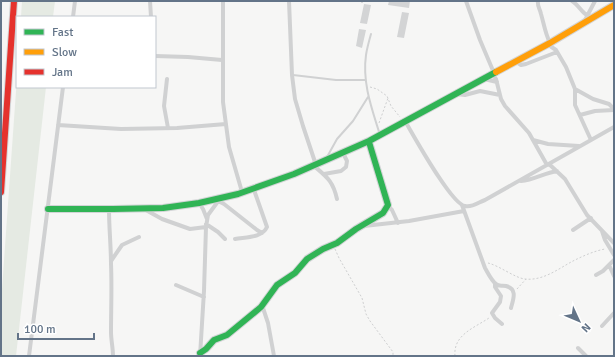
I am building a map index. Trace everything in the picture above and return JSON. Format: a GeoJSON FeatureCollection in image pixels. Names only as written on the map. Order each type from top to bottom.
{"type":"FeatureCollection","features":[{"type":"Feature","properties":{"kind":"main road"},"geometry":{"type":"LineString","coordinates":[[1,192],[3,133],[14,1]]}},
{"type":"Feature","properties":{"kind":"main road"},"geometry":{"type":"LineString","coordinates":[[48,209],[109,209],[179,206],[219,200],[242,192],[254,190],[381,136],[549,43],[614,5]]}},
{"type":"Feature","properties":{"kind":"main road"},"geometry":{"type":"LineString","coordinates":[[200,354],[214,340],[227,335],[262,306],[277,285],[295,273],[307,260],[323,249],[334,245],[383,213],[388,206],[369,142]]}},
{"type":"Feature","properties":{"kind":"street"},"geometry":{"type":"LineString","coordinates":[[73,16],[75,1]]}},
{"type":"Feature","properties":{"kind":"street"},"geometry":{"type":"LineString","coordinates":[[150,1],[151,16]]}},
{"type":"Feature","properties":{"kind":"street"},"geometry":{"type":"LineString","coordinates":[[223,1],[222,90],[229,147],[242,192]]}},
{"type":"Feature","properties":{"kind":"street"},"geometry":{"type":"LineString","coordinates":[[289,1],[292,75],[295,99],[315,165],[332,183],[337,199]]}},
{"type":"Feature","properties":{"kind":"street"},"geometry":{"type":"LineString","coordinates":[[466,1],[505,106],[523,126],[548,164],[565,179],[582,208],[614,243]]}},
{"type":"Feature","properties":{"kind":"street"},"geometry":{"type":"LineString","coordinates":[[538,1],[538,6],[549,43],[566,66],[575,89],[575,105],[591,140]]}},
{"type":"Feature","properties":{"kind":"street"},"geometry":{"type":"LineString","coordinates":[[572,1],[578,4],[583,13],[587,16]]}},
{"type":"Feature","properties":{"kind":"street"},"geometry":{"type":"LineString","coordinates":[[584,22],[595,1]]}},
{"type":"Feature","properties":{"kind":"street"},"geometry":{"type":"LineString","coordinates":[[515,61],[521,65],[526,64],[557,52]]}},
{"type":"Feature","properties":{"kind":"street"},"geometry":{"type":"LineString","coordinates":[[156,56],[188,56],[222,60]]}},
{"type":"Feature","properties":{"kind":"street"},"geometry":{"type":"LineString","coordinates":[[167,78],[164,106],[168,128]]}},
{"type":"Feature","properties":{"kind":"street"},"geometry":{"type":"LineString","coordinates":[[484,79],[497,82]]}},
{"type":"Feature","properties":{"kind":"street"},"geometry":{"type":"LineString","coordinates":[[29,356],[64,88]]}},
{"type":"Feature","properties":{"kind":"street"},"geometry":{"type":"LineString","coordinates":[[575,89],[593,99],[609,104],[614,110]]}},
{"type":"Feature","properties":{"kind":"street"},"geometry":{"type":"LineString","coordinates":[[456,94],[465,95],[480,91],[500,95]]}},
{"type":"Feature","properties":{"kind":"street"},"geometry":{"type":"LineString","coordinates":[[580,115],[595,111],[614,110]]}},
{"type":"Feature","properties":{"kind":"street"},"geometry":{"type":"LineString","coordinates":[[403,123],[455,199],[464,206],[470,206],[520,181],[614,127]]}},
{"type":"Feature","properties":{"kind":"street"},"geometry":{"type":"LineString","coordinates":[[58,125],[120,129],[168,128],[226,124]]}},
{"type":"Feature","properties":{"kind":"street"},"geometry":{"type":"LineString","coordinates":[[533,140],[548,144],[580,146]]}},
{"type":"Feature","properties":{"kind":"street"},"geometry":{"type":"LineString","coordinates":[[324,174],[341,171],[346,167],[347,161],[343,153]]}},
{"type":"Feature","properties":{"kind":"street"},"geometry":{"type":"LineString","coordinates":[[520,181],[528,181],[550,172],[557,171]]}},
{"type":"Feature","properties":{"kind":"street"},"geometry":{"type":"LineString","coordinates":[[235,239],[262,233],[266,229],[266,224],[254,190]]}},
{"type":"Feature","properties":{"kind":"street"},"geometry":{"type":"LineString","coordinates":[[200,354],[204,297],[206,224],[208,215],[219,200],[262,233]]}},
{"type":"Feature","properties":{"kind":"street"},"geometry":{"type":"LineString","coordinates":[[198,203],[203,209],[206,224],[225,239]]}},
{"type":"Feature","properties":{"kind":"street"},"geometry":{"type":"LineString","coordinates":[[462,205],[490,277],[499,286],[506,286],[513,292],[514,295],[510,308]]}},
{"type":"Feature","properties":{"kind":"street"},"geometry":{"type":"LineString","coordinates":[[388,206],[392,210],[398,223]]}},
{"type":"Feature","properties":{"kind":"street"},"geometry":{"type":"LineString","coordinates":[[143,208],[162,219],[190,229],[206,224]]}},
{"type":"Feature","properties":{"kind":"street"},"geometry":{"type":"LineString","coordinates":[[109,209],[112,313],[111,333],[113,356]]}},
{"type":"Feature","properties":{"kind":"street"},"geometry":{"type":"LineString","coordinates":[[361,226],[398,223],[464,211]]}},
{"type":"Feature","properties":{"kind":"street"},"geometry":{"type":"LineString","coordinates":[[573,230],[591,218]]}},
{"type":"Feature","properties":{"kind":"street"},"geometry":{"type":"LineString","coordinates":[[602,230],[609,248],[614,255]]}},
{"type":"Feature","properties":{"kind":"street"},"geometry":{"type":"LineString","coordinates":[[111,261],[122,245],[138,237]]}},
{"type":"Feature","properties":{"kind":"street"},"geometry":{"type":"LineString","coordinates":[[596,275],[614,260]]}},
{"type":"Feature","properties":{"kind":"street"},"geometry":{"type":"LineString","coordinates":[[609,265],[614,276]]}},
{"type":"Feature","properties":{"kind":"street"},"geometry":{"type":"LineString","coordinates":[[494,282],[501,296],[500,302],[493,311],[493,316],[502,324]]}},
{"type":"Feature","properties":{"kind":"street"},"geometry":{"type":"LineString","coordinates":[[176,285],[204,297]]}},
{"type":"Feature","properties":{"kind":"street"},"geometry":{"type":"LineString","coordinates":[[262,306],[268,322],[274,356]]}},
{"type":"Feature","properties":{"kind":"street"},"geometry":{"type":"LineString","coordinates":[[602,326],[614,313]]}},
{"type":"Feature","properties":{"kind":"street"},"geometry":{"type":"LineString","coordinates":[[578,348],[586,356]]}},
{"type":"Feature","properties":{"kind":"lane"},"geometry":{"type":"LineString","coordinates":[[371,34],[366,56],[366,86],[368,97],[381,136]]}},
{"type":"Feature","properties":{"kind":"lane"},"geometry":{"type":"LineString","coordinates":[[292,75],[336,80],[366,80]]}},
{"type":"Feature","properties":{"kind":"lane"},"geometry":{"type":"LineString","coordinates":[[326,160],[335,142],[353,121],[368,97]]}},
{"type":"Feature","properties":{"kind":"path"},"geometry":{"type":"LineString","coordinates":[[366,86],[383,92],[388,97],[391,106],[401,118],[403,123]]}},
{"type":"Feature","properties":{"kind":"path"},"geometry":{"type":"LineString","coordinates":[[377,125],[381,120],[383,109],[388,97]]}},
{"type":"Feature","properties":{"kind":"path"},"geometry":{"type":"LineString","coordinates":[[334,245],[339,258],[362,298],[366,314],[393,352],[393,356]]}},
{"type":"Feature","properties":{"kind":"path"},"geometry":{"type":"LineString","coordinates":[[483,262],[498,266],[518,277],[534,279],[550,274],[573,261],[609,248]]}},
{"type":"Feature","properties":{"kind":"path"},"geometry":{"type":"LineString","coordinates":[[513,292],[526,279]]}},
{"type":"Feature","properties":{"kind":"path"},"geometry":{"type":"LineString","coordinates":[[455,356],[455,347],[463,334],[493,316]]}},
{"type":"Feature","properties":{"kind":"shaded area"},"geometry":{"type":"Polygon","coordinates":[[[22,1],[55,1],[53,16],[21,16],[22,1]]]}},
{"type":"Feature","properties":{"kind":"shaded area"},"geometry":{"type":"Polygon","coordinates":[[[16,88],[46,88],[16,356],[1,356],[1,303],[16,88]]]}},
{"type":"Feature","properties":{"kind":"building"},"geometry":{"type":"Polygon","coordinates":[[[389,1],[410,1],[409,8],[388,5],[389,1]]]}},
{"type":"Feature","properties":{"kind":"building"},"geometry":{"type":"Polygon","coordinates":[[[364,4],[371,5],[367,24],[360,23],[364,4]]]}},
{"type":"Feature","properties":{"kind":"building"},"geometry":{"type":"Polygon","coordinates":[[[402,12],[409,13],[404,38],[397,37],[402,12]]]}},
{"type":"Feature","properties":{"kind":"building"},"geometry":{"type":"Polygon","coordinates":[[[359,29],[366,30],[362,48],[356,46],[359,29]]]}},
{"type":"Feature","properties":{"kind":"traffic: fast"},"geometry":{"type":"LineString","coordinates":[[48,209],[163,208],[199,203],[238,194],[294,174],[369,141],[496,72]]}},
{"type":"Feature","properties":{"kind":"traffic: fast"},"geometry":{"type":"LineString","coordinates":[[200,353],[214,340],[227,335],[261,307],[277,285],[295,273],[307,259],[323,249],[337,243],[356,229],[383,213],[388,205],[369,142]]}},
{"type":"Feature","properties":{"kind":"traffic: slow"},"geometry":{"type":"LineString","coordinates":[[496,72],[550,43],[614,5]]}},
{"type":"Feature","properties":{"kind":"traffic: jam"},"geometry":{"type":"LineString","coordinates":[[1,192],[14,1]]}}]}
